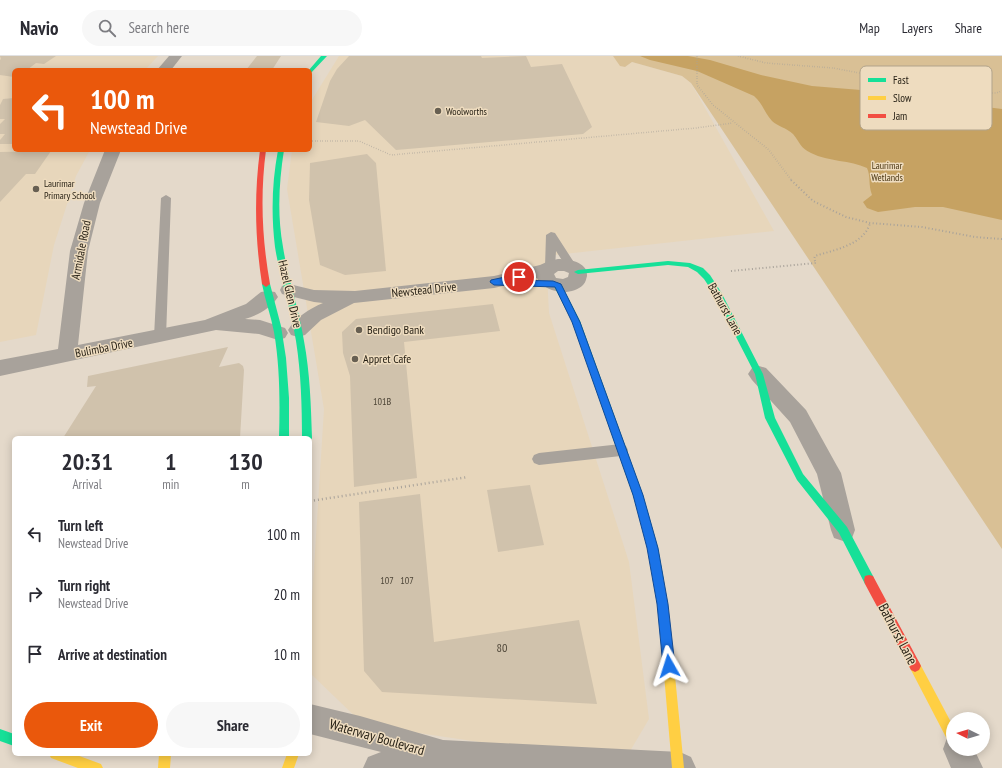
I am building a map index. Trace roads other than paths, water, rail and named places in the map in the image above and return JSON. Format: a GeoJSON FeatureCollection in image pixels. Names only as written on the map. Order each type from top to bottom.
{"type":"FeatureCollection","features":[{"type":"Feature","properties":{"kind":"street"},"geometry":{"type":"LineString","coordinates":[[166,68],[176,56]]}},
{"type":"Feature","properties":{"kind":"street"},"geometry":{"type":"LineString","coordinates":[[312,70],[324,56]]}},
{"type":"Feature","properties":{"kind":"street","name":"Armidale Road"},"geometry":{"type":"LineString","coordinates":[[67,355],[79,251],[92,203],[112,152]]}},
{"type":"Feature","properties":{"kind":"street","name":"Hazel Glen Drive"},"geometry":{"type":"LineString","coordinates":[[263,152],[258,188],[260,249],[268,297],[278,333],[283,373],[284,436]]}},
{"type":"Feature","properties":{"kind":"street","name":"Hazel Glen Drive"},"geometry":{"type":"LineString","coordinates":[[280,152],[277,166],[277,227],[281,258],[298,330],[303,366],[307,436]]}},
{"type":"Feature","properties":{"kind":"street","name":"Bathurst Lane"},"geometry":{"type":"LineString","coordinates":[[575,273],[668,263],[690,265],[700,270],[707,277],[718,294],[759,374],[798,416],[828,473],[843,530],[946,726]]}},
{"type":"Feature","properties":{"kind":"street"},"geometry":{"type":"LineString","coordinates":[[575,273],[576,322]]}},
{"type":"Feature","properties":{"kind":"street","name":"Newstead Drive"},"geometry":{"type":"LineString","coordinates":[[289,290],[314,296],[355,297],[552,277],[570,285],[575,273]]}},
{"type":"Feature","properties":{"kind":"street"},"geometry":{"type":"LineString","coordinates":[[552,277],[576,322],[638,495],[653,548],[663,604],[679,768]]}},
{"type":"Feature","properties":{"kind":"street","name":"Bulimba Drive"},"geometry":{"type":"LineString","coordinates":[[0,368],[160,337],[208,326],[253,309],[268,297]]}},
{"type":"Feature","properties":{"kind":"street","name":"Newstead Drive"},"geometry":{"type":"LineString","coordinates":[[298,330],[306,320],[315,314],[355,297]]}},
{"type":"Feature","properties":{"kind":"street","name":"Bulimba Drive"},"geometry":{"type":"LineString","coordinates":[[208,326],[235,325],[260,327],[278,333]]}},
{"type":"Feature","properties":{"kind":"street","name":"Waterway Boulevard"},"geometry":{"type":"LineString","coordinates":[[312,719],[360,731],[443,756]]}},
{"type":"Feature","properties":{"kind":"street"},"geometry":{"type":"LineString","coordinates":[[0,730],[12,729]]}},
{"type":"Feature","properties":{"kind":"street"},"geometry":{"type":"LineString","coordinates":[[0,735],[12,739]]}},
{"type":"Feature","properties":{"kind":"street"},"geometry":{"type":"LineString","coordinates":[[61,756],[97,768]]}},
{"type":"Feature","properties":{"kind":"street"},"geometry":{"type":"LineString","coordinates":[[164,768],[165,756]]}},
{"type":"Feature","properties":{"kind":"street"},"geometry":{"type":"LineString","coordinates":[[288,768],[292,756]]}},
{"type":"Feature","properties":{"kind":"street","name":"Waterway Boulevard"},"geometry":{"type":"LineString","coordinates":[[379,768],[443,756],[679,768]]}},
{"type":"Feature","properties":{"kind":"street"},"geometry":{"type":"LineString","coordinates":[[961,756],[966,768]]}},
{"type":"Feature","properties":{"kind":"lane"},"geometry":{"type":"LineString","coordinates":[[160,337],[166,198]]}},
{"type":"Feature","properties":{"kind":"lane"},"geometry":{"type":"LineString","coordinates":[[552,277],[551,235],[575,273]]}},
{"type":"Feature","properties":{"kind":"lane"},"geometry":{"type":"LineString","coordinates":[[539,459],[621,450]]}},
{"type":"Feature","properties":{"kind":"place","name":"Woolworths"},"geometry":{"type":"Point","coordinates":[438,111]}},
{"type":"Feature","properties":{"kind":"place","name":"Laurimar Primary School"},"geometry":{"type":"Point","coordinates":[36,189]}},
{"type":"Feature","properties":{"kind":"place","name":"Bendigo Bank"},"geometry":{"type":"Point","coordinates":[359,330]}},
{"type":"Feature","properties":{"kind":"place","name":"Appret Cafe"},"geometry":{"type":"Point","coordinates":[355,359]}},
{"type":"Feature","properties":{"kind":"park label","name":"Laurimar Wetlands"},"geometry":{"type":"Point","coordinates":[887,170]}}]}
